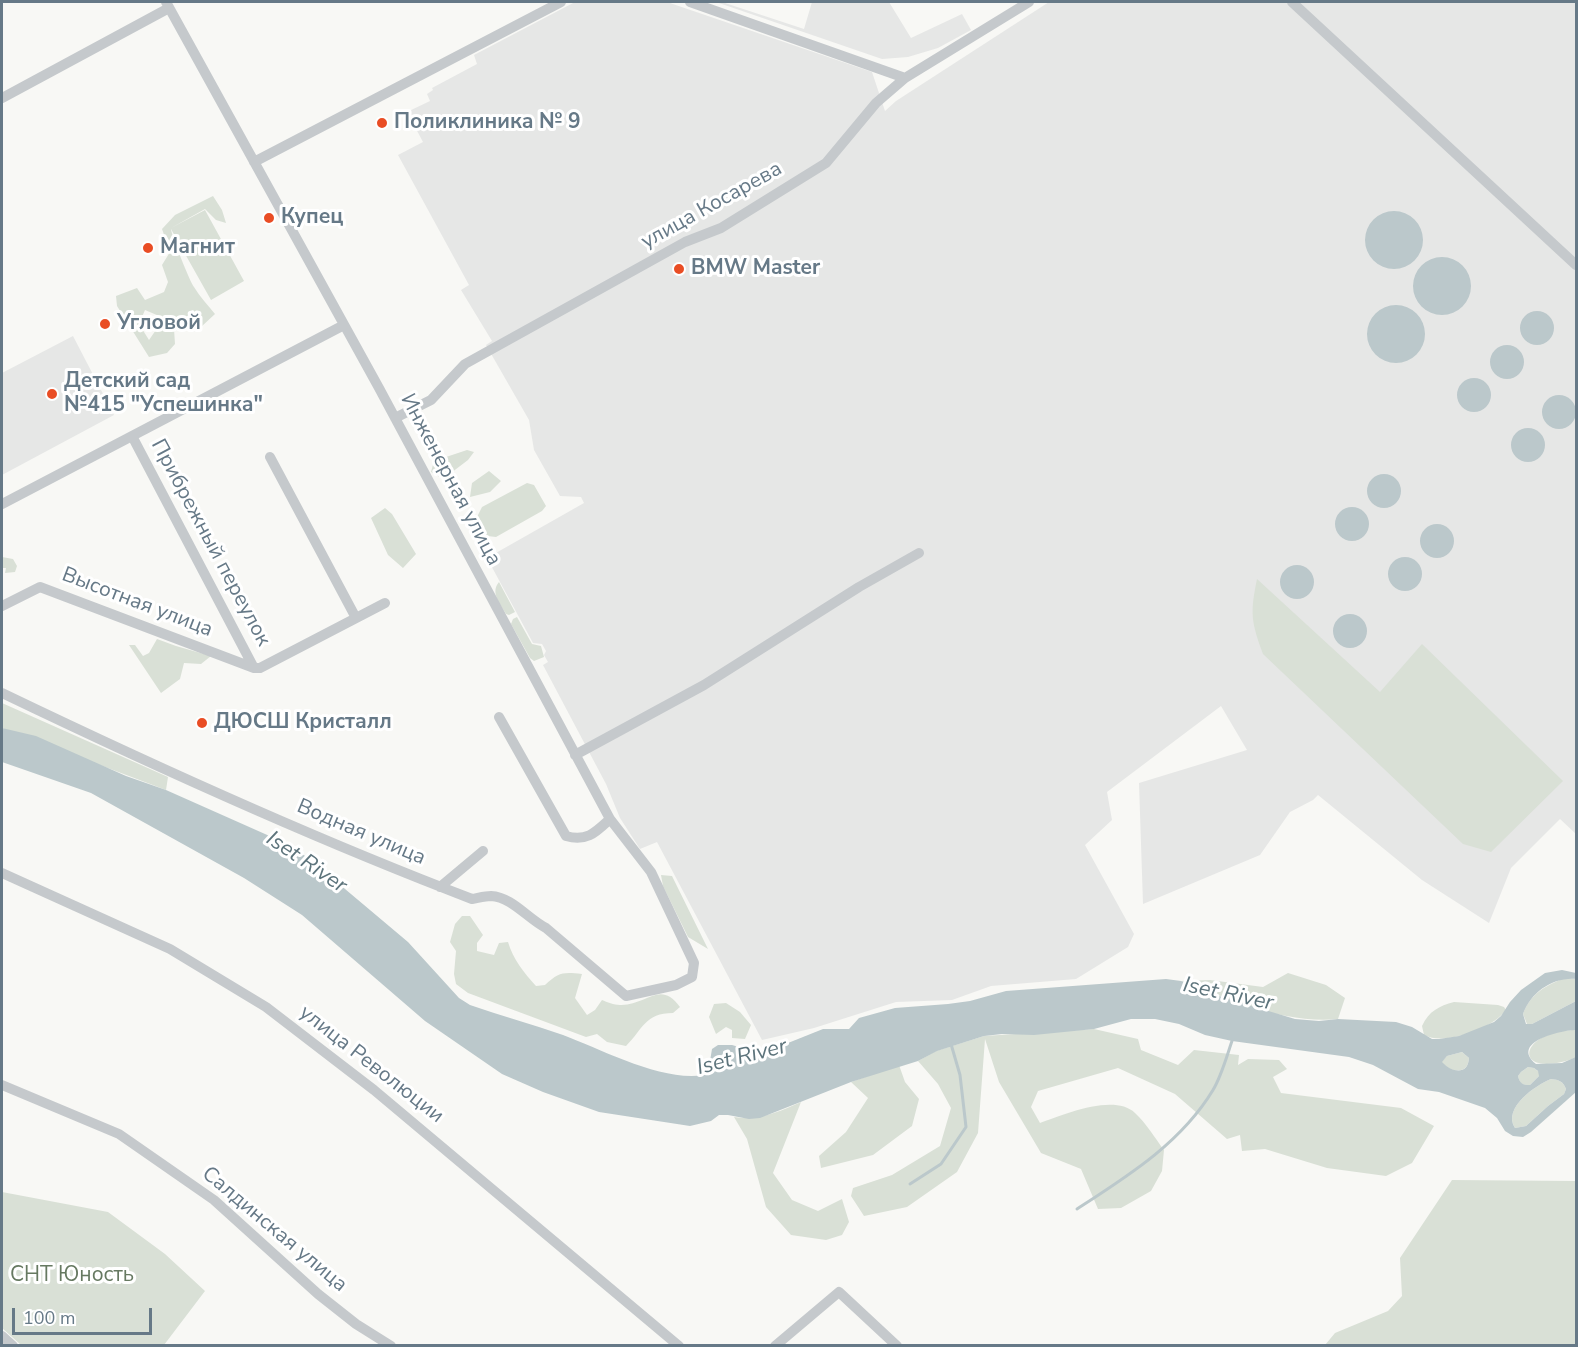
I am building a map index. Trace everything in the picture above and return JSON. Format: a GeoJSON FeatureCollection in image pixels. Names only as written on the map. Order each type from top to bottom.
{"type":"FeatureCollection","features":[{"type":"Feature","properties":{"kind":"street"},"geometry":{"type":"LineString","coordinates":[[254,162],[561,2]]}},
{"type":"Feature","properties":{"kind":"street"},"geometry":{"type":"LineString","coordinates":[[690,2],[905,78]]}},
{"type":"Feature","properties":{"kind":"street","name":"улица Косарева"},"geometry":{"type":"LineString","coordinates":[[395,418],[431,400],[465,364],[685,242],[721,228],[826,163],[876,104],[905,78],[1029,2]]}},
{"type":"Feature","properties":{"kind":"street"},"geometry":{"type":"LineString","coordinates":[[1292,2],[1576,265]]}},
{"type":"Feature","properties":{"kind":"street"},"geometry":{"type":"LineString","coordinates":[[2,98],[168,5]]}},
{"type":"Feature","properties":{"kind":"street","name":"Инженерная улица"},"geometry":{"type":"LineString","coordinates":[[168,5],[395,418],[610,819],[651,872],[694,963],[692,977]]}},
{"type":"Feature","properties":{"kind":"street"},"geometry":{"type":"LineString","coordinates":[[2,504],[344,325]]}},
{"type":"Feature","properties":{"kind":"street","name":"Прибрежный переулок"},"geometry":{"type":"LineString","coordinates":[[132,436],[254,668]]}},
{"type":"Feature","properties":{"kind":"street"},"geometry":{"type":"LineString","coordinates":[[270,458],[356,618]]}},
{"type":"Feature","properties":{"kind":"street"},"geometry":{"type":"LineString","coordinates":[[575,755],[704,685],[859,587],[919,553]]}},
{"type":"Feature","properties":{"kind":"street","name":"Высотная улица"},"geometry":{"type":"LineString","coordinates":[[2,606],[40,587],[254,668]]}},
{"type":"Feature","properties":{"kind":"street"},"geometry":{"type":"LineString","coordinates":[[254,668],[260,668],[384,603]]}},
{"type":"Feature","properties":{"kind":"street","name":"Водная улица"},"geometry":{"type":"LineString","coordinates":[[2,693],[124,752],[332,844],[472,899],[493,896],[508,902],[534,922],[546,927],[626,996],[676,985],[692,977]]}},
{"type":"Feature","properties":{"kind":"street"},"geometry":{"type":"LineString","coordinates":[[499,717],[566,836],[578,840],[595,834],[610,819]]}},
{"type":"Feature","properties":{"kind":"street"},"geometry":{"type":"LineString","coordinates":[[440,887],[483,851]]}},
{"type":"Feature","properties":{"kind":"street","name":"улица Революции"},"geometry":{"type":"LineString","coordinates":[[2,873],[170,949],[266,1007],[374,1090],[679,1346]]}},
{"type":"Feature","properties":{"kind":"street","name":"Салдинская улица"},"geometry":{"type":"LineString","coordinates":[[2,1085],[119,1134],[214,1200],[318,1294],[356,1324],[391,1346]]}},
{"type":"Feature","properties":{"kind":"street"},"geometry":{"type":"LineString","coordinates":[[775,1346],[839,1292],[897,1346]]}},
{"type":"Feature","properties":{"kind":"street"},"geometry":{"type":"LineString","coordinates":[[2,1336],[13,1346]]}},
{"type":"Feature","properties":{"kind":"shaded area"},"geometry":{"type":"Polygon","coordinates":[[[575,2],[667,2],[872,72],[885,111],[896,101],[1049,2],[1576,2],[1576,834],[1560,819],[1511,868],[1489,923],[1422,880],[1318,795],[1290,812],[1260,855],[1143,904],[1139,783],[1247,750],[1221,706],[1107,792],[1112,820],[1085,845],[1134,934],[1128,947],[1076,979],[991,986],[952,1000],[896,1002],[814,1028],[762,1040],[657,842],[640,849],[620,818],[606,784],[543,665],[548,662],[544,655],[546,651],[542,644],[533,643],[487,558],[584,503],[581,497],[560,496],[534,450],[529,420],[486,345],[492,341],[461,290],[469,285],[398,155],[423,142],[407,112],[430,101],[427,94],[433,90],[432,88],[477,64],[474,55],[575,2]]]}},
{"type":"Feature","properties":{"kind":"shaded area"},"geometry":{"type":"Polygon","coordinates":[[[716,2],[804,29],[812,2],[889,2],[911,38],[962,14],[971,30],[938,48],[908,57],[882,59],[716,2]]]}},
{"type":"Feature","properties":{"kind":"shaded area","name":"Детский сад №415 \"Успешинка\""},"geometry":{"type":"Polygon","coordinates":[[[73,336],[114,415],[2,475],[2,373],[73,336]]]}},
{"type":"Feature","properties":{"kind":"green space"},"geometry":{"type":"Polygon","coordinates":[[[213,196],[222,210],[226,223],[216,220],[205,209],[171,228],[205,210],[244,281],[211,300],[171,229],[192,283],[215,314],[201,327],[178,324],[145,310],[139,324],[149,340],[158,327],[174,329],[175,344],[167,353],[149,357],[117,306],[116,296],[137,288],[145,300],[164,292],[168,282],[162,265],[170,252],[162,229],[175,215],[213,196]]]}},
{"type":"Feature","properties":{"kind":"green space"},"geometry":{"type":"Polygon","coordinates":[[[467,450],[474,452],[468,460],[443,479],[431,472],[434,461],[467,450]]]}},
{"type":"Feature","properties":{"kind":"green space"},"geometry":{"type":"Polygon","coordinates":[[[489,471],[501,481],[490,492],[470,497],[472,483],[489,471]]]}},
{"type":"Feature","properties":{"kind":"green space"},"geometry":{"type":"Polygon","coordinates":[[[527,483],[534,485],[546,506],[542,511],[496,537],[479,535],[473,525],[482,507],[527,483]]]}},
{"type":"Feature","properties":{"kind":"green space"},"geometry":{"type":"Polygon","coordinates":[[[385,508],[392,514],[416,554],[403,568],[388,555],[371,518],[385,508]]]}},
{"type":"Feature","properties":{"kind":"green space"},"geometry":{"type":"Polygon","coordinates":[[[2,557],[13,559],[17,566],[15,572],[5,573],[6,568],[2,568],[2,557]]]}},
{"type":"Feature","properties":{"kind":"green space"},"geometry":{"type":"Polygon","coordinates":[[[1257,579],[1380,692],[1422,644],[1563,781],[1491,852],[1463,844],[1263,654],[1253,617],[1257,579]]]}},
{"type":"Feature","properties":{"kind":"green space"},"geometry":{"type":"Polygon","coordinates":[[[499,582],[515,612],[509,615],[506,614],[496,594],[496,586],[499,582]]]}},
{"type":"Feature","properties":{"kind":"green space"},"geometry":{"type":"Polygon","coordinates":[[[517,617],[532,644],[541,646],[544,657],[534,661],[530,658],[511,624],[517,617]]]}},
{"type":"Feature","properties":{"kind":"green space"},"geometry":{"type":"Polygon","coordinates":[[[157,639],[211,656],[201,664],[184,663],[180,679],[161,693],[129,645],[135,645],[143,656],[149,653],[157,639]]]}},
{"type":"Feature","properties":{"kind":"green space"},"geometry":{"type":"Polygon","coordinates":[[[2,703],[168,777],[166,790],[2,728],[2,703]]]}},
{"type":"Feature","properties":{"kind":"green space"},"geometry":{"type":"Polygon","coordinates":[[[661,875],[672,876],[708,949],[688,937],[663,886],[661,875]]]}},
{"type":"Feature","properties":{"kind":"green space"},"geometry":{"type":"Polygon","coordinates":[[[462,916],[470,916],[483,935],[477,943],[477,951],[494,955],[499,943],[508,942],[519,966],[536,986],[545,985],[562,974],[582,974],[575,998],[587,1015],[595,1010],[602,1000],[618,1005],[629,1004],[659,994],[673,999],[680,1007],[673,1013],[650,1019],[626,1046],[607,1042],[597,1034],[586,1037],[468,993],[456,984],[454,974],[456,951],[450,942],[455,924],[462,916]]]}},
{"type":"Feature","properties":{"kind":"green space"},"geometry":{"type":"Polygon","coordinates":[[[1288,973],[1326,985],[1345,998],[1338,1019],[1318,1020],[1278,1014],[1238,1003],[1181,981],[1210,980],[1263,987],[1288,973]]]}},
{"type":"Feature","properties":{"kind":"green space"},"geometry":{"type":"Polygon","coordinates":[[[1565,978],[1576,979],[1576,1001],[1532,1024],[1527,1024],[1523,1014],[1534,996],[1545,987],[1565,978]]]}},
{"type":"Feature","properties":{"kind":"green space"},"geometry":{"type":"Polygon","coordinates":[[[1454,1002],[1498,1005],[1506,1010],[1490,1023],[1468,1034],[1444,1038],[1424,1035],[1422,1026],[1428,1016],[1439,1007],[1454,1002]]]}},
{"type":"Feature","properties":{"kind":"green space"},"geometry":{"type":"Polygon","coordinates":[[[726,1003],[740,1012],[751,1025],[745,1039],[732,1038],[732,1030],[726,1027],[716,1034],[709,1017],[714,1004],[726,1003]]]}},
{"type":"Feature","properties":{"kind":"green space"},"geometry":{"type":"Polygon","coordinates":[[[1094,1029],[1138,1039],[1141,1050],[1178,1065],[1194,1050],[1239,1055],[1238,1065],[1248,1059],[1279,1060],[1287,1069],[1273,1077],[1281,1093],[1401,1108],[1434,1126],[1412,1163],[1386,1176],[1327,1168],[1265,1149],[1242,1151],[1240,1135],[1227,1139],[1175,1094],[1118,1068],[1038,1091],[1031,1107],[1040,1123],[1102,1105],[1126,1107],[1147,1126],[1164,1150],[1162,1171],[1151,1191],[1121,1208],[1098,1209],[1081,1169],[1041,1153],[999,1082],[985,1039],[978,1133],[957,1172],[907,1207],[864,1216],[851,1196],[853,1188],[892,1175],[940,1146],[951,1108],[938,1084],[918,1061],[936,1051],[984,1036],[1094,1029]]]}},
{"type":"Feature","properties":{"kind":"green space"},"geometry":{"type":"Polygon","coordinates":[[[1576,1030],[1575,1058],[1554,1063],[1540,1063],[1532,1059],[1529,1053],[1533,1045],[1542,1038],[1556,1032],[1576,1030]]]}},
{"type":"Feature","properties":{"kind":"green space"},"geometry":{"type":"Polygon","coordinates":[[[1462,1052],[1469,1058],[1468,1064],[1462,1070],[1454,1070],[1441,1062],[1447,1056],[1462,1052]]]}},
{"type":"Feature","properties":{"kind":"green space"},"geometry":{"type":"Polygon","coordinates":[[[899,1065],[905,1082],[919,1099],[912,1126],[873,1155],[821,1168],[819,1156],[846,1132],[868,1098],[851,1082],[899,1065]]]}},
{"type":"Feature","properties":{"kind":"green space"},"geometry":{"type":"Polygon","coordinates":[[[1528,1067],[1539,1072],[1539,1076],[1530,1085],[1525,1085],[1518,1076],[1528,1067]]]}},
{"type":"Feature","properties":{"kind":"green space"},"geometry":{"type":"Polygon","coordinates":[[[1551,1079],[1564,1084],[1566,1089],[1564,1094],[1526,1126],[1515,1128],[1512,1120],[1513,1113],[1522,1098],[1537,1086],[1551,1079]]]}},
{"type":"Feature","properties":{"kind":"green space"},"geometry":{"type":"Polygon","coordinates":[[[801,1102],[773,1173],[792,1200],[818,1211],[842,1199],[849,1222],[842,1235],[826,1240],[791,1235],[766,1207],[747,1139],[734,1117],[760,1117],[801,1102]]]}},
{"type":"Feature","properties":{"kind":"green space"},"geometry":{"type":"Polygon","coordinates":[[[1452,1180],[1576,1181],[1576,1345],[1325,1345],[1335,1333],[1388,1311],[1402,1296],[1400,1258],[1452,1180]]]}},
{"type":"Feature","properties":{"kind":"green space","name":"СНТ Юность"},"geometry":{"type":"Polygon","coordinates":[[[2,1192],[108,1212],[165,1254],[205,1291],[164,1345],[21,1345],[2,1328],[2,1192]]]}},
{"type":"Feature","properties":{"kind":"water"},"geometry":{"type":"Polygon","coordinates":[[[1394,211],[1410,216],[1418,224],[1423,240],[1418,256],[1410,264],[1394,269],[1378,264],[1370,256],[1365,240],[1370,224],[1378,216],[1394,211]]]}},
{"type":"Feature","properties":{"kind":"water"},"geometry":{"type":"Polygon","coordinates":[[[1442,257],[1458,262],[1466,270],[1471,286],[1466,302],[1458,310],[1442,315],[1426,310],[1418,302],[1413,286],[1418,270],[1426,262],[1442,257]]]}},
{"type":"Feature","properties":{"kind":"water"},"geometry":{"type":"Polygon","coordinates":[[[1396,305],[1412,310],[1420,318],[1425,334],[1420,350],[1412,358],[1396,363],[1380,358],[1372,350],[1367,334],[1372,318],[1380,310],[1396,305]]]}},
{"type":"Feature","properties":{"kind":"water"},"geometry":{"type":"Polygon","coordinates":[[[1537,311],[1549,316],[1554,328],[1549,340],[1537,345],[1525,340],[1520,328],[1525,316],[1537,311]]]}},
{"type":"Feature","properties":{"kind":"water"},"geometry":{"type":"Polygon","coordinates":[[[1507,345],[1519,350],[1524,362],[1519,374],[1507,379],[1495,374],[1490,362],[1495,350],[1507,345]]]}},
{"type":"Feature","properties":{"kind":"water"},"geometry":{"type":"Polygon","coordinates":[[[1474,378],[1486,383],[1491,395],[1486,407],[1474,412],[1462,407],[1457,395],[1462,383],[1474,378]]]}},
{"type":"Feature","properties":{"kind":"water"},"geometry":{"type":"Polygon","coordinates":[[[1559,395],[1571,400],[1576,412],[1571,424],[1559,429],[1547,424],[1542,412],[1547,400],[1559,395]]]}},
{"type":"Feature","properties":{"kind":"water"},"geometry":{"type":"Polygon","coordinates":[[[1528,428],[1540,433],[1545,445],[1540,457],[1528,462],[1516,457],[1511,445],[1516,433],[1528,428]]]}},
{"type":"Feature","properties":{"kind":"water"},"geometry":{"type":"Polygon","coordinates":[[[1384,474],[1396,479],[1401,491],[1396,503],[1384,508],[1372,503],[1367,491],[1372,479],[1384,474]]]}},
{"type":"Feature","properties":{"kind":"water"},"geometry":{"type":"Polygon","coordinates":[[[1352,507],[1364,512],[1369,524],[1364,536],[1352,541],[1340,536],[1335,524],[1340,512],[1352,507]]]}},
{"type":"Feature","properties":{"kind":"water"},"geometry":{"type":"Polygon","coordinates":[[[1437,524],[1449,529],[1454,541],[1449,553],[1437,558],[1425,553],[1420,541],[1425,529],[1437,524]]]}},
{"type":"Feature","properties":{"kind":"water"},"geometry":{"type":"Polygon","coordinates":[[[1405,557],[1417,562],[1422,574],[1417,586],[1405,591],[1393,586],[1388,574],[1393,562],[1405,557]]]}},
{"type":"Feature","properties":{"kind":"water"},"geometry":{"type":"Polygon","coordinates":[[[1297,565],[1309,570],[1314,582],[1309,594],[1297,599],[1285,594],[1280,582],[1285,570],[1297,565]]]}},
{"type":"Feature","properties":{"kind":"water"},"geometry":{"type":"Polygon","coordinates":[[[1350,614],[1362,619],[1367,631],[1362,643],[1350,648],[1338,643],[1333,631],[1338,619],[1350,614]]]}},
{"type":"Feature","properties":{"kind":"water","name":"Iset River"},"geometry":{"type":"Polygon","coordinates":[[[2,728],[36,736],[274,838],[307,857],[408,942],[459,998],[470,1005],[563,1035],[633,1063],[670,1074],[704,1075],[709,1067],[712,1049],[718,1045],[732,1045],[746,1049],[788,1043],[823,1029],[849,1029],[859,1018],[895,1008],[970,1001],[1006,991],[1166,979],[1181,981],[1222,997],[1295,1019],[1396,1022],[1412,1027],[1432,1039],[1439,1039],[1459,1036],[1494,1022],[1521,990],[1545,973],[1562,970],[1576,973],[1576,979],[1551,983],[1544,987],[1531,999],[1523,1014],[1526,1024],[1532,1024],[1576,1001],[1576,1030],[1560,1032],[1541,1039],[1529,1049],[1529,1056],[1536,1064],[1562,1063],[1576,1057],[1576,1092],[1531,1132],[1523,1137],[1513,1136],[1505,1131],[1497,1118],[1485,1108],[1439,1092],[1418,1089],[1373,1065],[1349,1057],[1232,1041],[1205,1035],[1179,1024],[1155,1019],[1131,1019],[1094,1029],[1034,1035],[984,1036],[937,1051],[918,1061],[851,1082],[760,1118],[749,1119],[719,1115],[711,1121],[690,1126],[599,1112],[543,1092],[502,1074],[425,1021],[302,915],[244,878],[91,793],[2,762],[2,728]],[[1462,1052],[1447,1056],[1442,1062],[1454,1070],[1466,1068],[1469,1058],[1462,1052]],[[1528,1067],[1518,1076],[1525,1085],[1530,1085],[1539,1076],[1538,1071],[1534,1068],[1528,1067]],[[1551,1079],[1522,1098],[1517,1105],[1512,1120],[1515,1128],[1526,1126],[1564,1094],[1566,1089],[1560,1081],[1551,1079]]]}},
{"type":"Feature","properties":{"kind":"waterway"},"geometry":{"type":"LineString","coordinates":[[1077,1209],[1134,1171],[1185,1126],[1213,1090],[1233,1038]]}},
{"type":"Feature","properties":{"kind":"waterway"},"geometry":{"type":"LineString","coordinates":[[910,1184],[941,1164],[966,1127],[960,1075],[951,1044]]}},
{"type":"Feature","properties":{"kind":"place","name":"Поликлиника № 9"},"geometry":{"type":"Point","coordinates":[382,123]}},
{"type":"Feature","properties":{"kind":"place","name":"Купец"},"geometry":{"type":"Point","coordinates":[269,218]}},
{"type":"Feature","properties":{"kind":"place","name":"Магнит"},"geometry":{"type":"Point","coordinates":[148,248]}},
{"type":"Feature","properties":{"kind":"place","name":"BMW Master"},"geometry":{"type":"Point","coordinates":[679,269]}},
{"type":"Feature","properties":{"kind":"place","name":"Угловой"},"geometry":{"type":"Point","coordinates":[105,324]}},
{"type":"Feature","properties":{"kind":"place","name":"Детский сад №415 \"Успешинка\""},"geometry":{"type":"Point","coordinates":[52,394]}},
{"type":"Feature","properties":{"kind":"place","name":"ДЮСШ Кристалл"},"geometry":{"type":"Point","coordinates":[202,723]}}]}
